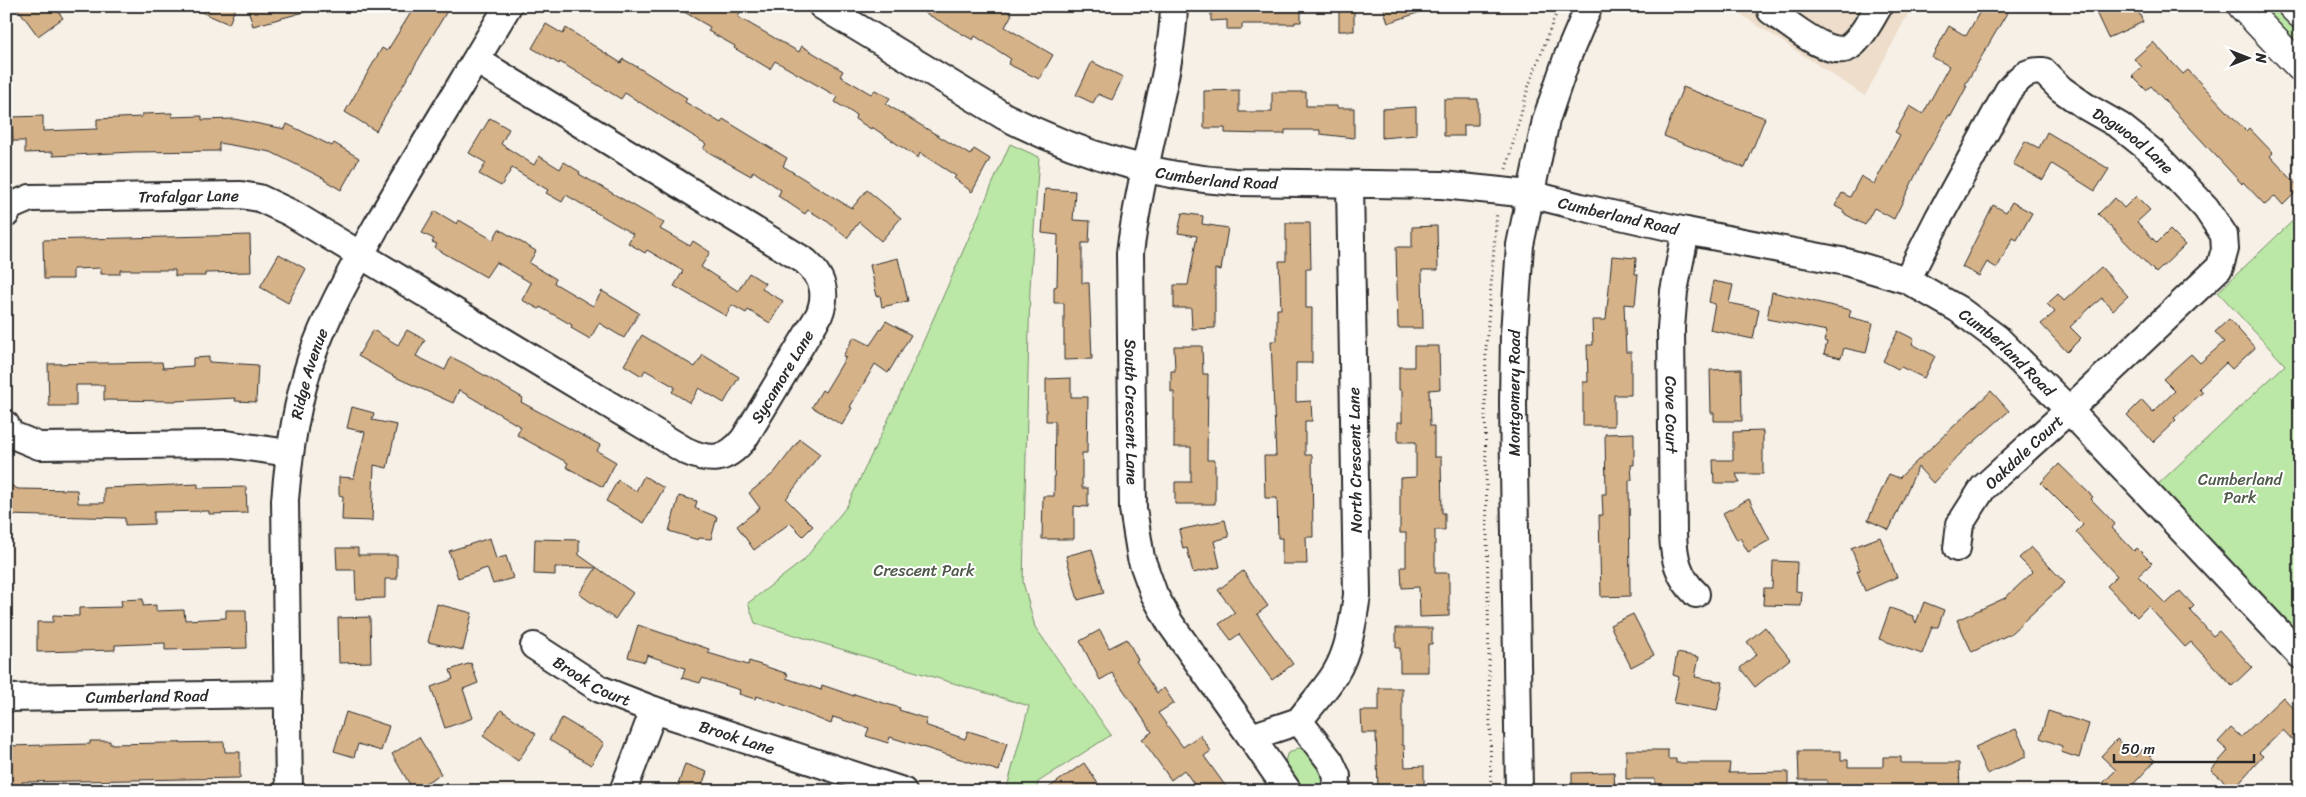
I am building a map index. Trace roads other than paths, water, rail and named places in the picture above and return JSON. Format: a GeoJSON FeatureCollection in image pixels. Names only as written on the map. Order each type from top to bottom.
{"type":"FeatureCollection","features":[{"type":"Feature","properties":{"kind":"main road"},"geometry":{"type":"LineString","coordinates":[[2242,6],[2300,67]]}},
{"type":"Feature","properties":{"kind":"main road"},"geometry":{"type":"LineString","coordinates":[[2292,6],[2300,14]]}},
{"type":"Feature","properties":{"kind":"street","name":"Ridge Avenue"},"geometry":{"type":"LineString","coordinates":[[289,791],[285,533],[289,453],[303,387],[314,350],[334,302],[508,6]]}},
{"type":"Feature","properties":{"kind":"street","name":"Cumberland Road"},"geometry":{"type":"LineString","coordinates":[[822,6],[1004,116],[1034,132],[1083,152],[1145,168],[1206,180],[1442,185],[1530,194],[1581,208],[1686,231],[1846,262],[1907,280],[1958,309],[1997,338],[2069,410],[2300,655]]}},
{"type":"Feature","properties":{"kind":"street","name":"South Crescent Lane"},"geometry":{"type":"LineString","coordinates":[[1174,6],[1174,26],[1166,72],[1135,213],[1130,253],[1133,509],[1136,537],[1148,581],[1170,623],[1288,791]]}},
{"type":"Feature","properties":{"kind":"street","name":"Montgomery Road"},"geometry":{"type":"LineString","coordinates":[[1519,791],[1514,334],[1520,245],[1546,120],[1567,58],[1588,6]]}},
{"type":"Feature","properties":{"kind":"street"},"geometry":{"type":"LineString","coordinates":[[1771,11],[1815,41],[1829,48],[1839,50],[1847,48],[1855,41],[1879,6]]}},
{"type":"Feature","properties":{"kind":"street","name":"Sycamore Lane"},"geometry":{"type":"LineString","coordinates":[[361,254],[686,451],[710,458],[724,456],[735,450],[744,439],[819,315],[824,303],[822,280],[815,270],[805,262],[476,60]]}},
{"type":"Feature","properties":{"kind":"street","name":"Dogwood Lane"},"geometry":{"type":"LineString","coordinates":[[1907,280],[2008,91],[2021,76],[2032,70],[2043,71],[2077,100],[2133,135],[2155,154],[2206,208],[2224,235],[2225,249],[2220,267],[2069,410]]}},
{"type":"Feature","properties":{"kind":"street","name":"North Crescent Lane"},"geometry":{"type":"LineString","coordinates":[[1299,721],[1334,675],[1340,664],[1354,622],[1357,596],[1350,184]]}},
{"type":"Feature","properties":{"kind":"street","name":"Trafalgar Lane"},"geometry":{"type":"LineString","coordinates":[[6,214],[9,207],[30,198],[241,195],[275,204],[361,254]]}},
{"type":"Feature","properties":{"kind":"street","name":"Cove Court"},"geometry":{"type":"LineString","coordinates":[[1686,231],[1674,291],[1671,328],[1673,534],[1674,552],[1679,571],[1686,584],[1696,594]]}},
{"type":"Feature","properties":{"kind":"street","name":"Oakdale Court"},"geometry":{"type":"LineString","coordinates":[[1957,548],[1960,524],[1983,488],[2069,410]]}},
{"type":"Feature","properties":{"kind":"street"},"geometry":{"type":"LineString","coordinates":[[6,425],[10,434],[39,446],[226,444],[289,453]]}},
{"type":"Feature","properties":{"kind":"street","name":"Brook Court"},"geometry":{"type":"LineString","coordinates":[[534,646],[600,689],[654,710]]}},
{"type":"Feature","properties":{"kind":"street","name":"Cumberland Road"},"geometry":{"type":"LineString","coordinates":[[6,698],[288,694]]}},
{"type":"Feature","properties":{"kind":"street"},"geometry":{"type":"LineString","coordinates":[[623,791],[654,710]]}},
{"type":"Feature","properties":{"kind":"street","name":"Brook Lane"},"geometry":{"type":"LineString","coordinates":[[654,710],[863,785],[903,791]]}},
{"type":"Feature","properties":{"kind":"street"},"geometry":{"type":"LineString","coordinates":[[1251,737],[1299,721],[1330,761],[1337,776],[1336,791]]}},
{"type":"Feature","properties":{"kind":"park label","name":"Cumberland Park"},"geometry":{"type":"Point","coordinates":[2240,488]}},
{"type":"Feature","properties":{"kind":"park label","name":"Crescent Park"},"geometry":{"type":"Point","coordinates":[924,570]}}]}
